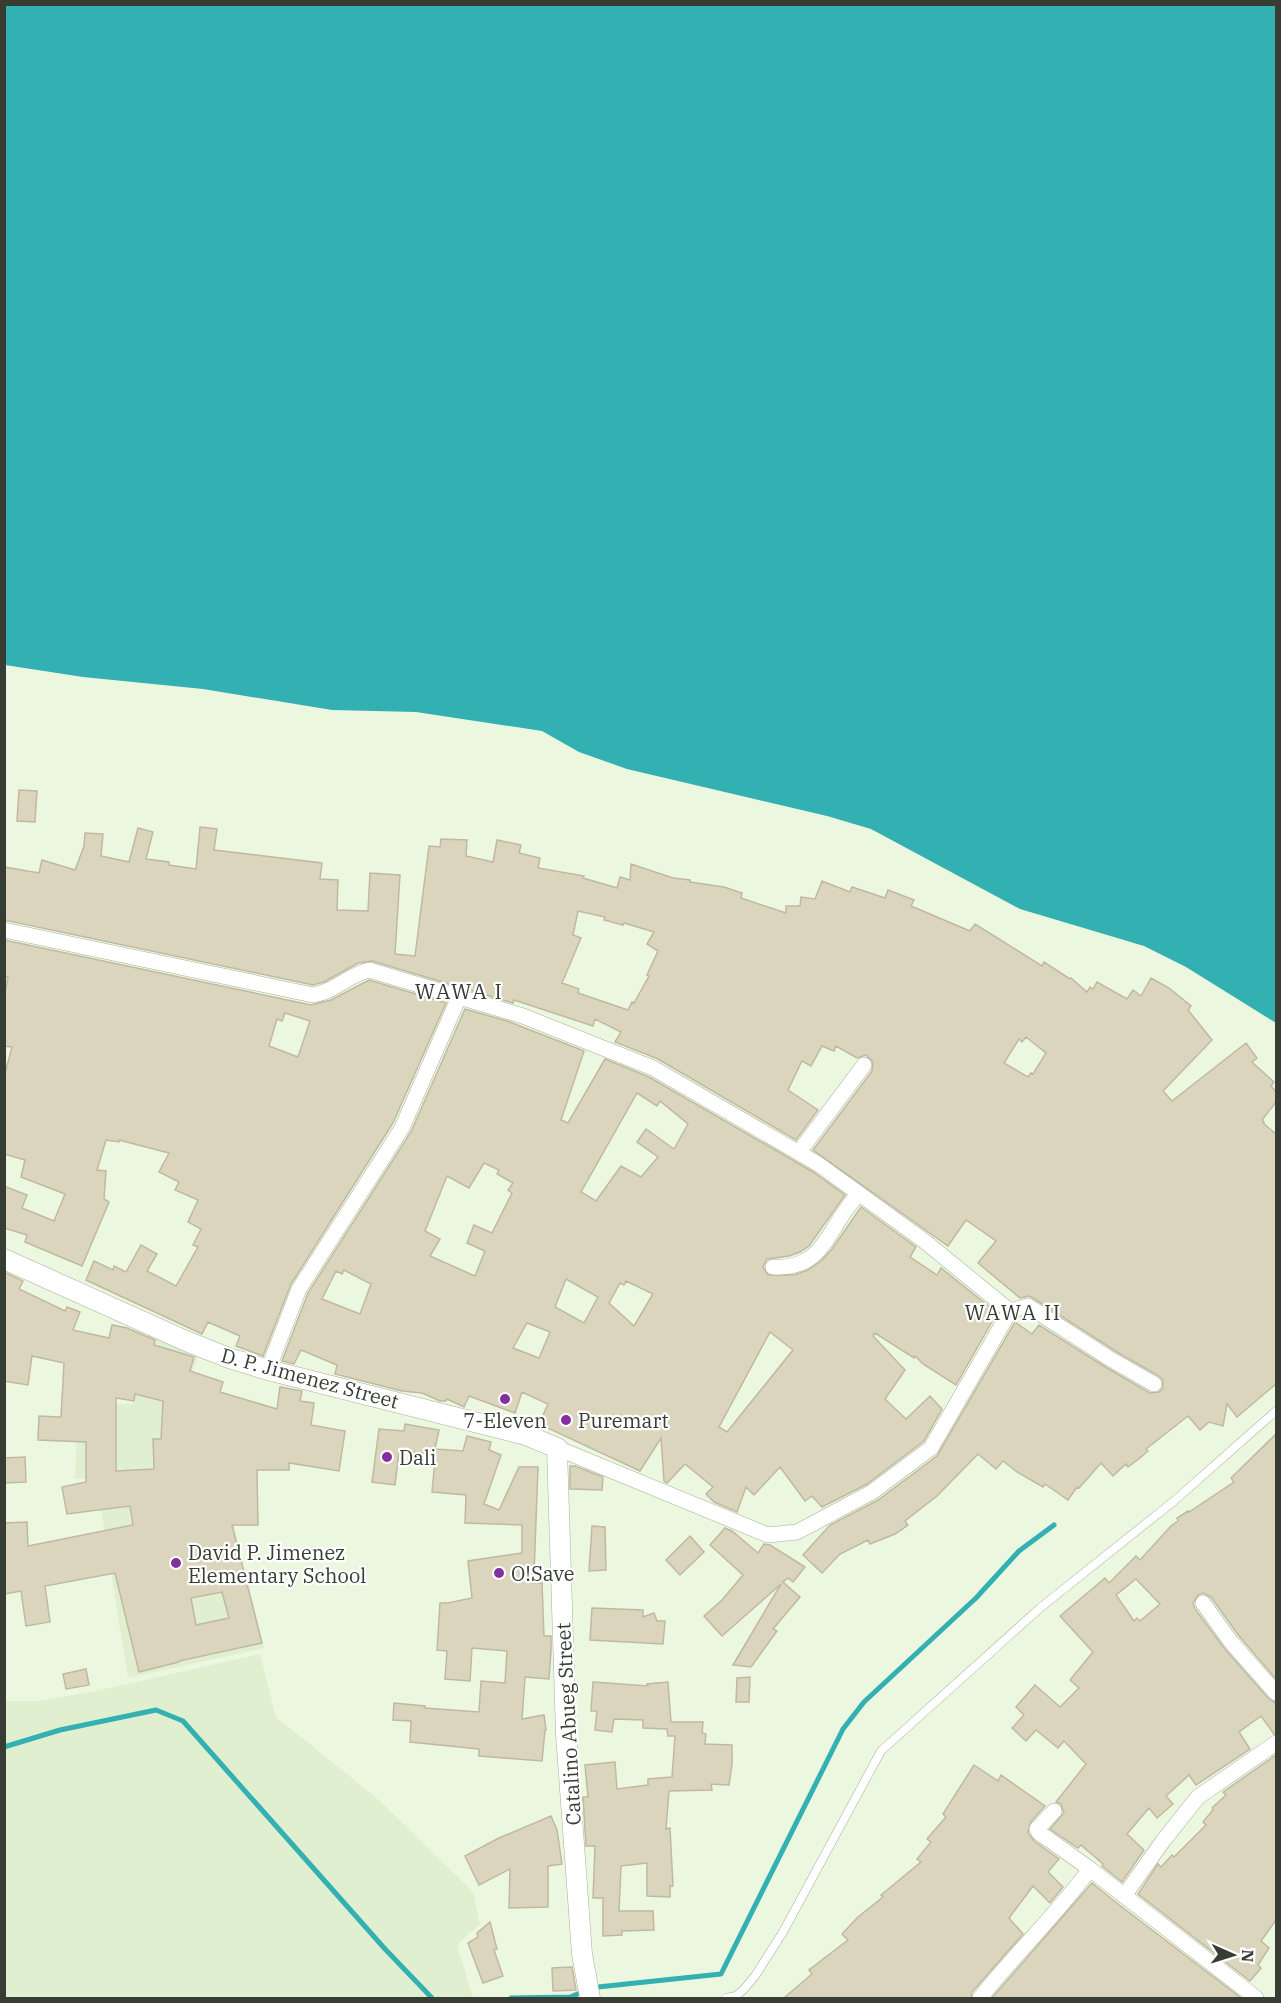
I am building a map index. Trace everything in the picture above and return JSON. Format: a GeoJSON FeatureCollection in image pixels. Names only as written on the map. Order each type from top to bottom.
{"type":"FeatureCollection","features":[{"type":"Feature","properties":{"kind":"street"},"geometry":{"type":"LineString","coordinates":[[4,930],[313,995],[322,994],[358,973],[369,970],[523,1016],[653,1068],[799,1152],[923,1240],[1010,1311]]}},
{"type":"Feature","properties":{"kind":"street"},"geometry":{"type":"LineString","coordinates":[[268,1370],[299,1288],[402,1128],[459,997]]}},
{"type":"Feature","properties":{"kind":"street"},"geometry":{"type":"LineString","coordinates":[[799,1152],[864,1065]]}},
{"type":"Feature","properties":{"kind":"street"},"geometry":{"type":"LineString","coordinates":[[773,1267],[796,1266],[817,1253],[846,1206],[859,1194]]}},
{"type":"Feature","properties":{"kind":"street","name":"D. P. Jimenez Street"},"geometry":{"type":"LineString","coordinates":[[4,1259],[178,1338],[229,1358],[525,1435],[557,1448]]}},
{"type":"Feature","properties":{"kind":"street"},"geometry":{"type":"LineString","coordinates":[[557,1448],[768,1535],[797,1532],[872,1492],[932,1448],[1010,1311],[1028,1306],[1112,1360],[1155,1384]]}},
{"type":"Feature","properties":{"kind":"street","name":"Catalino Abueg Street"},"geometry":{"type":"LineString","coordinates":[[557,1448],[566,1734],[582,1954],[590,1998]]}},
{"type":"Feature","properties":{"kind":"street"},"geometry":{"type":"LineString","coordinates":[[1203,1603],[1231,1642],[1276,1694]]}},
{"type":"Feature","properties":{"kind":"street"},"geometry":{"type":"LineString","coordinates":[[1124,1896],[1198,1797],[1276,1743]]}},
{"type":"Feature","properties":{"kind":"street"},"geometry":{"type":"LineString","coordinates":[[1054,1811],[1037,1831],[1090,1869],[1256,1998]]}},
{"type":"Feature","properties":{"kind":"street"},"geometry":{"type":"LineString","coordinates":[[980,1998],[1058,1910],[1090,1869]]}},
{"type":"Feature","properties":{"kind":"lane"},"geometry":{"type":"LineString","coordinates":[[726,1998],[736,1996],[756,1976],[783,1932],[881,1751],[1040,1608],[1174,1501],[1276,1411]]}},
{"type":"Feature","properties":{"kind":"shaded area","name":"David P. Jimenez Elementary School"},"geometry":{"type":"Polygon","coordinates":[[[148,1332],[199,1352],[183,1403],[222,1477],[264,1648],[128,1678],[96,1478],[75,1479],[78,1405],[133,1404],[148,1332]]]}},
{"type":"Feature","properties":{"kind":"shaded area"},"geometry":{"type":"Polygon","coordinates":[[[260,1654],[276,1717],[379,1800],[473,1892],[480,1924],[457,1945],[473,1998],[5,1998],[5,1701],[38,1701],[96,1691],[260,1654]]]}},
{"type":"Feature","properties":{"kind":"water"},"geometry":{"type":"Polygon","coordinates":[[[4,5],[1276,5],[1276,1023],[1186,967],[1144,946],[1020,909],[871,829],[827,816],[627,769],[579,752],[542,731],[416,712],[332,710],[203,689],[83,677],[5,665],[4,5]]]}},
{"type":"Feature","properties":{"kind":"building"},"geometry":{"type":"Polygon","coordinates":[[[19,790],[37,791],[35,822],[17,821],[19,790]]]}},
{"type":"Feature","properties":{"kind":"building"},"geometry":{"type":"Polygon","coordinates":[[[200,827],[217,829],[214,850],[322,863],[320,879],[338,880],[337,910],[368,911],[370,873],[400,875],[395,954],[415,956],[429,846],[440,847],[441,839],[467,840],[466,856],[493,862],[497,840],[521,845],[519,853],[540,858],[538,868],[584,876],[583,878],[617,888],[620,877],[630,880],[631,864],[673,878],[724,887],[742,893],[741,898],[786,913],[786,906],[800,906],[801,897],[815,899],[822,881],[850,892],[852,887],[885,898],[888,890],[914,900],[911,906],[970,931],[975,924],[1042,966],[1044,962],[1071,978],[1087,992],[1090,987],[1093,989],[1097,982],[1127,999],[1133,990],[1141,996],[1151,978],[1169,988],[1191,1006],[1188,1010],[1212,1040],[1163,1091],[1172,1101],[1246,1043],[1257,1058],[1252,1062],[1274,1082],[1271,1086],[1276,1092],[1276,1102],[1262,1120],[1276,1134],[1276,1384],[1237,1417],[1227,1404],[1223,1426],[1209,1422],[1200,1430],[1188,1416],[1146,1449],[1148,1451],[1140,1458],[1128,1467],[1126,1464],[1113,1476],[1101,1463],[1079,1488],[1077,1487],[1068,1500],[1045,1484],[1043,1487],[1017,1472],[1003,1461],[996,1469],[978,1454],[937,1496],[905,1521],[908,1525],[895,1534],[870,1544],[868,1540],[840,1554],[822,1573],[803,1555],[830,1525],[878,1500],[937,1456],[1015,1322],[1032,1334],[1039,1325],[1150,1393],[1159,1392],[1163,1388],[1163,1380],[1033,1298],[1029,1296],[1020,1298],[978,1263],[996,1241],[966,1220],[948,1246],[813,1150],[872,1071],[873,1062],[866,1055],[857,1058],[836,1046],[834,1051],[822,1046],[811,1066],[802,1061],[788,1090],[818,1110],[796,1140],[658,1059],[615,1042],[621,1032],[595,1019],[593,1026],[514,1000],[513,1003],[372,961],[358,963],[324,982],[313,985],[4,920],[4,867],[39,873],[42,860],[75,870],[84,846],[85,833],[103,834],[101,856],[129,862],[138,828],[153,832],[146,859],[196,869],[200,827]],[[578,911],[573,935],[581,938],[562,983],[579,989],[578,993],[628,1010],[649,976],[647,975],[658,951],[647,944],[654,932],[578,911]],[[1026,1037],[1022,1042],[1019,1039],[1004,1063],[1028,1077],[1031,1073],[1033,1074],[1046,1053],[1026,1037]]]}},
{"type":"Feature","properties":{"kind":"building"},"geometry":{"type":"Polygon","coordinates":[[[4,940],[311,1005],[331,1000],[369,980],[446,1003],[393,1123],[291,1284],[263,1356],[236,1346],[240,1336],[208,1322],[202,1334],[86,1280],[94,1261],[113,1270],[114,1266],[126,1272],[141,1245],[157,1254],[147,1271],[176,1286],[198,1247],[193,1245],[201,1229],[188,1222],[198,1200],[175,1190],[179,1182],[159,1172],[169,1153],[119,1140],[119,1142],[106,1140],[97,1170],[106,1171],[104,1199],[109,1202],[82,1266],[25,1242],[27,1235],[4,1228],[4,1186],[27,1195],[22,1208],[54,1221],[65,1194],[21,1177],[25,1160],[4,1154],[4,1077],[12,1047],[4,1046],[4,997],[8,977],[4,977],[4,940]],[[285,1013],[282,1021],[277,1019],[269,1046],[298,1057],[310,1021],[285,1013]]]}},
{"type":"Feature","properties":{"kind":"building"},"geometry":{"type":"Polygon","coordinates":[[[465,1009],[507,1021],[584,1051],[561,1120],[568,1123],[605,1059],[649,1077],[813,1172],[845,1195],[809,1246],[789,1256],[767,1259],[763,1267],[768,1275],[794,1275],[808,1270],[821,1261],[861,1207],[916,1247],[910,1257],[937,1275],[941,1268],[997,1313],[956,1385],[923,1364],[915,1356],[914,1358],[875,1333],[873,1336],[905,1370],[885,1399],[906,1419],[930,1396],[942,1409],[924,1441],[867,1484],[822,1507],[812,1496],[805,1501],[780,1467],[754,1495],[746,1487],[737,1512],[714,1502],[706,1494],[713,1487],[685,1464],[667,1483],[664,1481],[661,1438],[640,1471],[539,1424],[548,1404],[522,1392],[515,1413],[469,1396],[464,1407],[447,1399],[440,1401],[422,1393],[402,1391],[335,1374],[337,1365],[301,1350],[294,1364],[282,1361],[308,1293],[411,1132],[465,1009]],[[637,1093],[581,1192],[596,1201],[621,1166],[641,1177],[658,1157],[637,1142],[646,1129],[674,1149],[688,1124],[660,1101],[657,1106],[637,1093]],[[484,1163],[469,1188],[447,1176],[425,1231],[440,1239],[430,1256],[475,1276],[485,1251],[467,1243],[474,1225],[492,1233],[512,1193],[508,1190],[513,1183],[497,1174],[499,1170],[484,1163]],[[344,1270],[342,1274],[336,1271],[322,1299],[360,1314],[371,1284],[344,1270]],[[566,1279],[555,1307],[584,1323],[598,1297],[566,1279]],[[626,1281],[624,1285],[620,1283],[609,1303],[634,1326],[653,1294],[626,1281]],[[527,1323],[513,1348],[539,1358],[550,1332],[527,1323]],[[770,1332],[719,1427],[727,1432],[793,1350],[770,1332]]]}},
{"type":"Feature","properties":{"kind":"building"},"geometry":{"type":"Polygon","coordinates":[[[4,1272],[23,1281],[19,1289],[65,1311],[67,1307],[80,1312],[73,1330],[109,1338],[112,1325],[127,1328],[155,1340],[154,1345],[194,1357],[190,1371],[223,1382],[220,1392],[277,1409],[280,1387],[302,1391],[300,1401],[314,1403],[311,1425],[345,1431],[339,1471],[289,1463],[289,1470],[257,1470],[258,1525],[232,1525],[262,1643],[139,1672],[115,1573],[45,1586],[50,1622],[26,1626],[21,1591],[4,1594],[4,1523],[27,1522],[28,1546],[133,1525],[130,1506],[67,1514],[62,1487],[86,1482],[86,1442],[38,1440],[39,1416],[61,1417],[64,1363],[32,1356],[28,1385],[4,1381],[4,1272]],[[135,1394],[134,1401],[116,1398],[116,1471],[154,1469],[153,1439],[161,1439],[163,1401],[135,1394]],[[222,1592],[191,1598],[196,1625],[229,1618],[222,1592]]]}},
{"type":"Feature","properties":{"kind":"building"},"geometry":{"type":"Polygon","coordinates":[[[405,1424],[439,1430],[434,1453],[399,1452],[395,1485],[372,1482],[379,1429],[404,1431],[405,1424]]]}},
{"type":"Feature","properties":{"kind":"building"},"geometry":{"type":"Polygon","coordinates":[[[1276,1434],[1276,1679],[1239,1636],[1211,1597],[1203,1593],[1198,1595],[1193,1603],[1224,1648],[1269,1699],[1276,1703],[1276,1733],[1274,1734],[1261,1716],[1239,1732],[1250,1749],[1196,1785],[1189,1775],[1166,1796],[1173,1804],[1157,1818],[1149,1808],[1127,1834],[1144,1850],[1122,1882],[1081,1845],[1078,1848],[1050,1829],[1064,1813],[1061,1804],[1056,1802],[1086,1764],[1064,1741],[1058,1748],[1036,1730],[1026,1741],[1012,1728],[1024,1715],[1016,1707],[1035,1685],[1060,1707],[1079,1688],[1070,1680],[1093,1652],[1060,1616],[1105,1578],[1109,1583],[1136,1556],[1140,1560],[1178,1521],[1177,1518],[1234,1482],[1231,1478],[1276,1434]],[[1136,1579],[1116,1595],[1134,1621],[1137,1618],[1140,1621],[1160,1604],[1136,1579]]]}},
{"type":"Feature","properties":{"kind":"building"},"geometry":{"type":"Polygon","coordinates":[[[467,1436],[491,1442],[489,1450],[501,1455],[484,1504],[499,1510],[519,1467],[538,1467],[534,1574],[530,1574],[532,1583],[542,1583],[544,1636],[551,1636],[551,1651],[549,1679],[525,1677],[522,1719],[544,1715],[546,1730],[542,1761],[479,1756],[479,1749],[410,1742],[411,1721],[393,1720],[394,1703],[479,1712],[481,1681],[505,1683],[507,1651],[472,1648],[470,1681],[445,1679],[447,1651],[437,1650],[440,1603],[472,1598],[468,1561],[522,1553],[522,1525],[465,1523],[466,1495],[432,1492],[436,1449],[463,1451],[467,1436]]]}},
{"type":"Feature","properties":{"kind":"building"},"geometry":{"type":"Polygon","coordinates":[[[25,1457],[26,1482],[4,1483],[4,1458],[25,1457]]]}},
{"type":"Feature","properties":{"kind":"building"},"geometry":{"type":"Polygon","coordinates":[[[570,1466],[603,1477],[602,1490],[570,1489],[570,1466]]]}},
{"type":"Feature","properties":{"kind":"building"},"geometry":{"type":"Polygon","coordinates":[[[592,1526],[605,1527],[606,1570],[589,1571],[592,1526]]]}},
{"type":"Feature","properties":{"kind":"building"},"geometry":{"type":"Polygon","coordinates":[[[725,1528],[732,1531],[758,1553],[764,1544],[770,1545],[805,1567],[793,1582],[788,1578],[783,1582],[800,1597],[773,1629],[777,1631],[751,1667],[733,1665],[781,1584],[722,1636],[704,1616],[722,1600],[743,1575],[710,1545],[725,1528]]]}},
{"type":"Feature","properties":{"kind":"building"},"geometry":{"type":"Polygon","coordinates":[[[690,1536],[704,1552],[680,1575],[666,1560],[690,1536]]]}},
{"type":"Feature","properties":{"kind":"building"},"geometry":{"type":"Polygon","coordinates":[[[592,1608],[643,1610],[643,1617],[654,1613],[657,1621],[665,1621],[663,1644],[590,1640],[592,1608]]]}},
{"type":"Feature","properties":{"kind":"building"},"geometry":{"type":"Polygon","coordinates":[[[86,1669],[89,1685],[66,1689],[63,1674],[86,1669]]]}},
{"type":"Feature","properties":{"kind":"building"},"geometry":{"type":"Polygon","coordinates":[[[750,1677],[749,1702],[736,1702],[737,1678],[750,1677]]]}},
{"type":"Feature","properties":{"kind":"building"},"geometry":{"type":"Polygon","coordinates":[[[593,1682],[648,1686],[647,1684],[668,1682],[671,1722],[703,1722],[702,1733],[706,1734],[705,1744],[732,1745],[729,1785],[711,1784],[712,1790],[669,1791],[666,1829],[670,1828],[673,1886],[670,1886],[670,1897],[647,1896],[647,1863],[621,1866],[619,1911],[653,1911],[654,1930],[622,1931],[622,1935],[603,1936],[603,1898],[593,1898],[595,1846],[586,1846],[583,1797],[588,1797],[585,1765],[615,1762],[617,1789],[648,1785],[648,1779],[672,1777],[675,1736],[668,1736],[667,1729],[643,1728],[643,1720],[614,1719],[612,1732],[595,1730],[597,1711],[591,1711],[593,1682]]]}},
{"type":"Feature","properties":{"kind":"building"},"geometry":{"type":"Polygon","coordinates":[[[1276,1755],[1276,1920],[1261,1941],[1269,1948],[1258,1965],[1261,1968],[1250,1981],[1138,1894],[1158,1864],[1161,1867],[1172,1855],[1174,1857],[1206,1825],[1203,1822],[1213,1810],[1212,1808],[1226,1795],[1223,1792],[1276,1755]]]}},
{"type":"Feature","properties":{"kind":"building"},"geometry":{"type":"Polygon","coordinates":[[[974,1765],[998,1781],[1001,1775],[1045,1806],[1030,1823],[1028,1833],[1034,1841],[1059,1859],[1048,1872],[1063,1887],[1050,1903],[1033,1886],[1009,1918],[1023,1934],[972,1992],[971,1998],[784,1998],[812,1974],[809,1970],[848,1940],[842,1934],[858,1917],[921,1862],[917,1859],[931,1842],[927,1839],[946,1817],[943,1814],[974,1765]]]}},
{"type":"Feature","properties":{"kind":"building"},"geometry":{"type":"Polygon","coordinates":[[[551,1816],[557,1830],[562,1864],[548,1866],[548,1907],[509,1908],[510,1869],[479,1885],[465,1856],[499,1838],[551,1816]]]}},
{"type":"Feature","properties":{"kind":"building"},"geometry":{"type":"Polygon","coordinates":[[[1092,1883],[1118,1904],[1241,1998],[992,1998],[1092,1883]]]}},
{"type":"Feature","properties":{"kind":"building"},"geometry":{"type":"Polygon","coordinates":[[[490,1922],[497,1949],[494,1950],[503,1976],[483,1983],[468,1943],[478,1937],[477,1933],[490,1922]]]}},
{"type":"Feature","properties":{"kind":"building"},"geometry":{"type":"Polygon","coordinates":[[[572,1967],[576,1990],[553,1991],[552,1968],[572,1967]]]}},
{"type":"Feature","properties":{"kind":"waterway"},"geometry":{"type":"LineString","coordinates":[[598,1987],[721,1974],[843,1729],[864,1702],[976,1598],[1019,1551],[1054,1525]]}},
{"type":"Feature","properties":{"kind":"waterway"},"geometry":{"type":"LineString","coordinates":[[4,1747],[60,1730],[156,1710],[183,1721],[385,1949],[432,1998]]}},
{"type":"Feature","properties":{"kind":"waterway"},"geometry":{"type":"LineString","coordinates":[[511,1998],[570,1997],[580,1993]]}},
{"type":"Feature","properties":{"kind":"place","name":"7-Eleven"},"geometry":{"type":"Point","coordinates":[505,1399]}},
{"type":"Feature","properties":{"kind":"place","name":"Puremart"},"geometry":{"type":"Point","coordinates":[566,1420]}},
{"type":"Feature","properties":{"kind":"place","name":"Dali"},"geometry":{"type":"Point","coordinates":[387,1457]}},
{"type":"Feature","properties":{"kind":"place","name":"David P. Jimenez Elementary School"},"geometry":{"type":"Point","coordinates":[176,1563]}},
{"type":"Feature","properties":{"kind":"place","name":"O!Save"},"geometry":{"type":"Point","coordinates":[499,1573]}},
{"type":"Feature","properties":{"kind":"district","name":"WAWA I"},"geometry":{"type":"Point","coordinates":[459,991]}},
{"type":"Feature","properties":{"kind":"district","name":"WAWA II"},"geometry":{"type":"Point","coordinates":[1013,1312]}}]}
